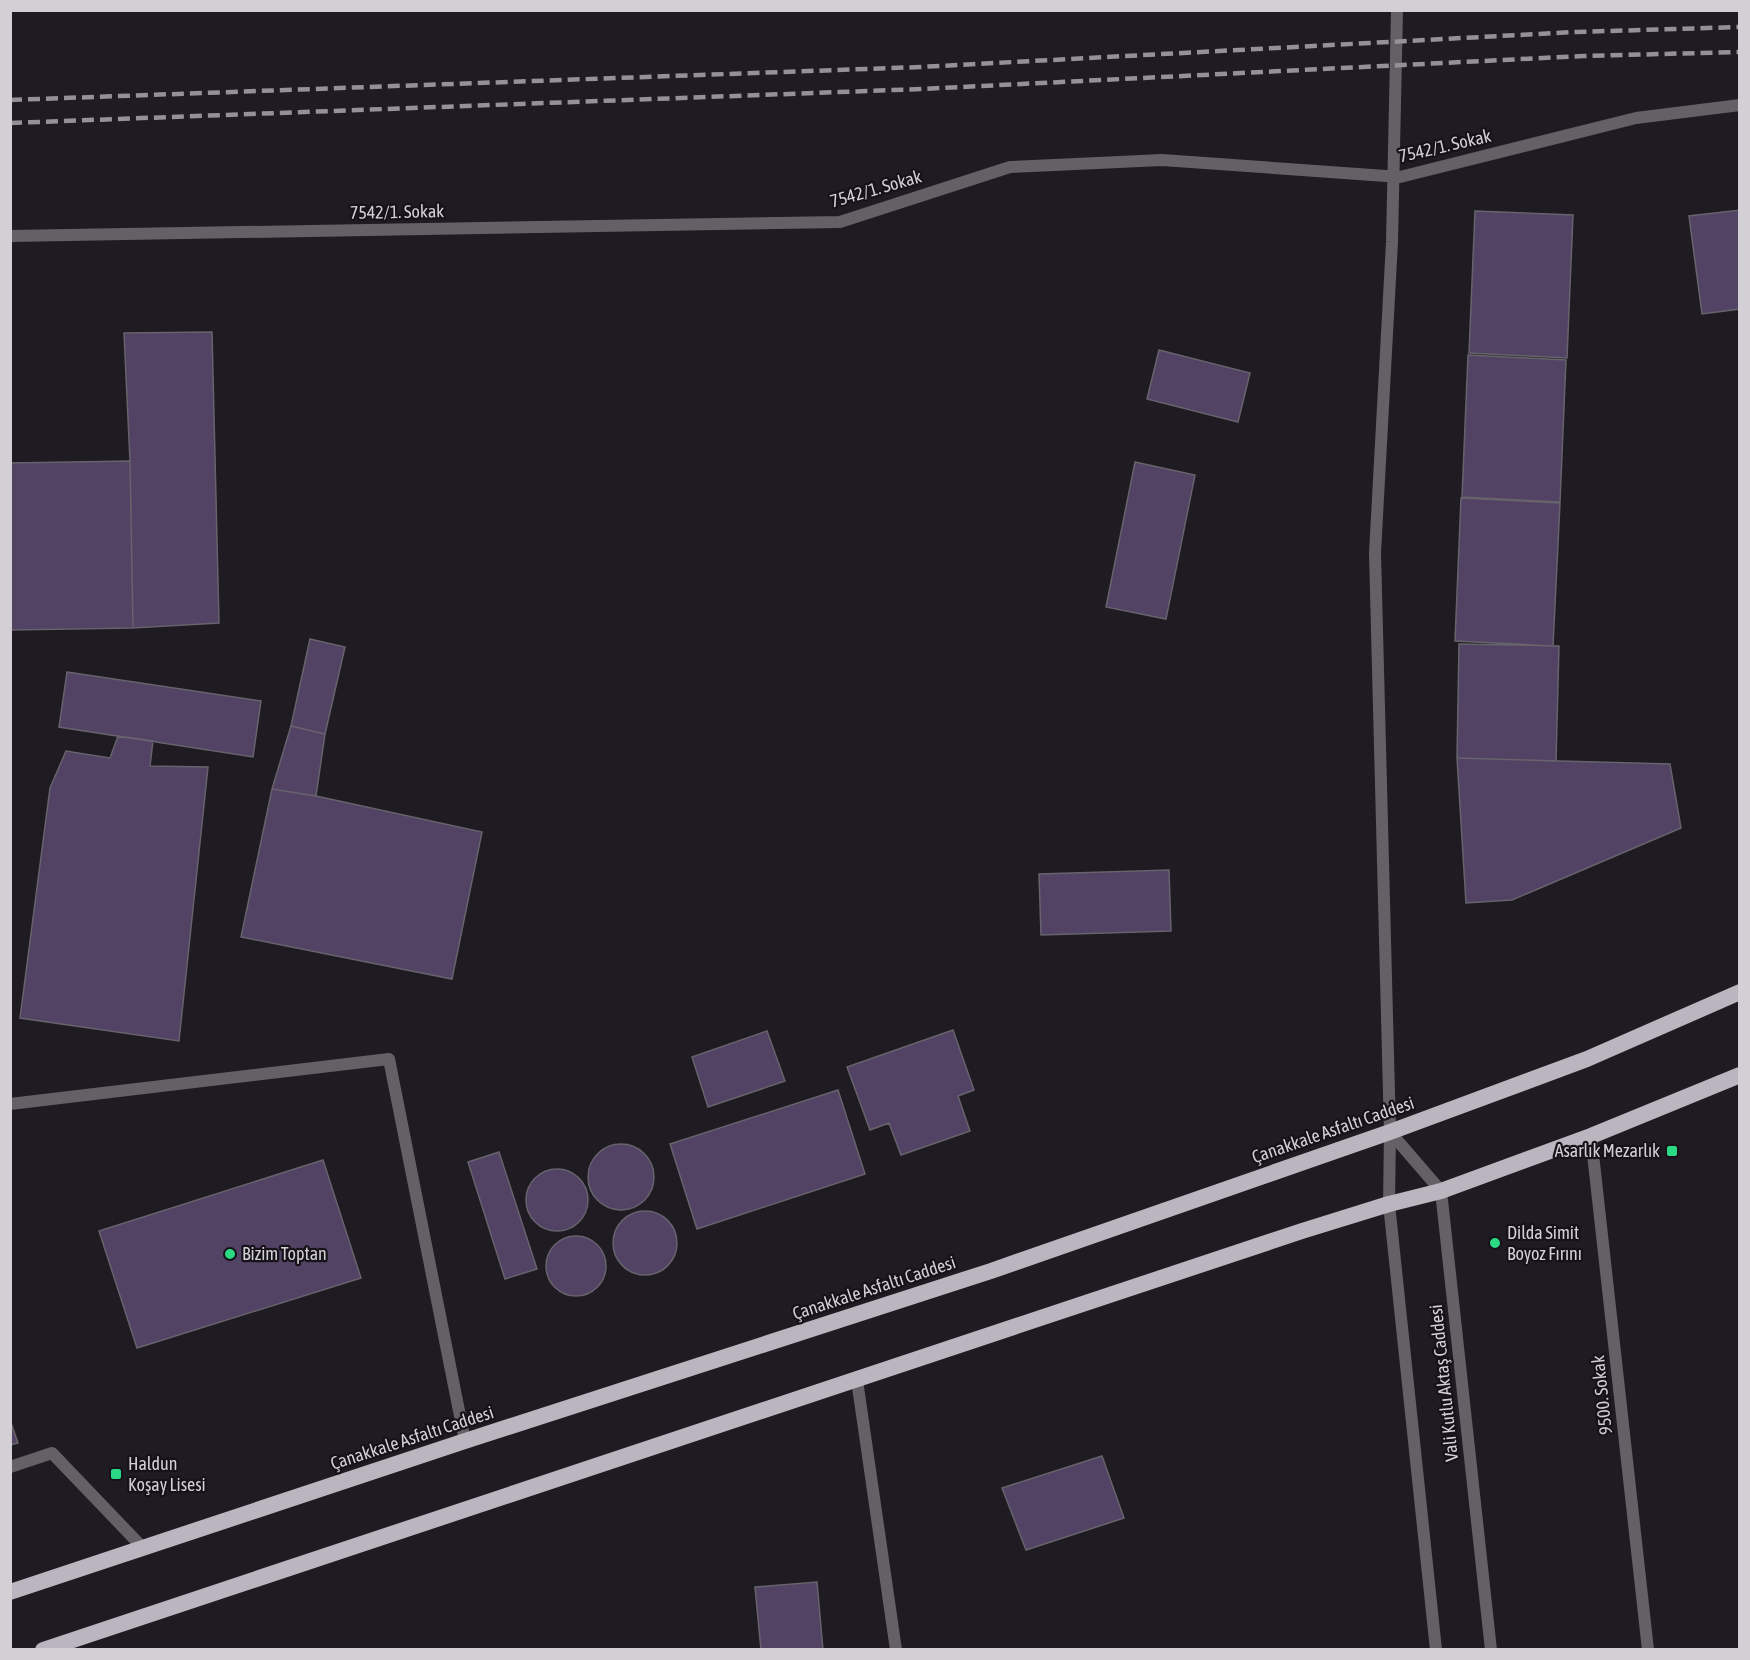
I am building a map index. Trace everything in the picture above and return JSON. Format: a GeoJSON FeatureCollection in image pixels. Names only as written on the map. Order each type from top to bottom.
{"type":"FeatureCollection","features":[{"type":"Feature","properties":{"kind":"highway","name":"Çanakkale Asfaltı Caddesi"},"geometry":{"type":"LineString","coordinates":[[10,1592],[465,1441],[991,1271],[1390,1131],[1587,1059],[1740,992]]}},
{"type":"Feature","properties":{"kind":"highway"},"geometry":{"type":"LineString","coordinates":[[43,1650],[1302,1231],[1389,1204],[1441,1191],[1591,1136],[1740,1075]]}},
{"type":"Feature","properties":{"kind":"street","name":"Vali Kutlu Aktaş Caddesi"},"geometry":{"type":"LineString","coordinates":[[1397,10],[1392,242],[1375,553],[1390,1131],[1389,1204],[1436,1650]]}},
{"type":"Feature","properties":{"kind":"street","name":"7542/1. Sokak"},"geometry":{"type":"LineString","coordinates":[[10,236],[840,222],[1010,167],[1162,160],[1400,177],[1636,118],[1740,105]]}},
{"type":"Feature","properties":{"kind":"street"},"geometry":{"type":"LineString","coordinates":[[10,1104],[389,1059],[465,1441]]}},
{"type":"Feature","properties":{"kind":"street"},"geometry":{"type":"LineString","coordinates":[[1390,1131],[1441,1191]]}},
{"type":"Feature","properties":{"kind":"street","name":"9500. Sokak"},"geometry":{"type":"LineString","coordinates":[[1591,1136],[1648,1650]]}},
{"type":"Feature","properties":{"kind":"street","name":"Vali Kutlu Aktaş Caddesi"},"geometry":{"type":"LineString","coordinates":[[1441,1191],[1491,1650]]}},
{"type":"Feature","properties":{"kind":"street"},"geometry":{"type":"LineString","coordinates":[[857,1380],[896,1650]]}},
{"type":"Feature","properties":{"kind":"street"},"geometry":{"type":"LineString","coordinates":[[10,1467],[52,1453],[143,1548]]}},
{"type":"Feature","properties":{"kind":"building"},"geometry":{"type":"Polygon","coordinates":[[[1740,210],[1740,309],[1702,314],[1689,216],[1740,210]]]}},
{"type":"Feature","properties":{"kind":"building"},"geometry":{"type":"Polygon","coordinates":[[[1475,211],[1573,215],[1567,358],[1469,353],[1475,211]]]}},
{"type":"Feature","properties":{"kind":"building"},"geometry":{"type":"Polygon","coordinates":[[[212,332],[219,623],[133,628],[130,461],[124,333],[212,332]]]}},
{"type":"Feature","properties":{"kind":"building"},"geometry":{"type":"Polygon","coordinates":[[[1159,350],[1250,373],[1238,422],[1147,399],[1159,350]]]}},
{"type":"Feature","properties":{"kind":"building"},"geometry":{"type":"Polygon","coordinates":[[[1468,355],[1566,360],[1560,502],[1462,497],[1468,355]]]}},
{"type":"Feature","properties":{"kind":"building"},"geometry":{"type":"Polygon","coordinates":[[[130,461],[133,628],[10,630],[10,463],[130,461]]]}},
{"type":"Feature","properties":{"kind":"building"},"geometry":{"type":"Polygon","coordinates":[[[1135,462],[1195,475],[1166,619],[1106,607],[1135,462]]]}},
{"type":"Feature","properties":{"kind":"building"},"geometry":{"type":"Polygon","coordinates":[[[1461,498],[1560,503],[1553,646],[1455,641],[1461,498]]]}},
{"type":"Feature","properties":{"kind":"building"},"geometry":{"type":"Polygon","coordinates":[[[310,639],[345,647],[325,734],[291,726],[310,639]]]}},
{"type":"Feature","properties":{"kind":"building"},"geometry":{"type":"Polygon","coordinates":[[[1459,644],[1559,646],[1556,761],[1457,758],[1459,644]]]}},
{"type":"Feature","properties":{"kind":"building"},"geometry":{"type":"Polygon","coordinates":[[[67,672],[261,701],[253,757],[59,727],[67,672]]]}},
{"type":"Feature","properties":{"kind":"building"},"geometry":{"type":"Polygon","coordinates":[[[291,726],[325,734],[316,796],[272,789],[291,726]]]}},
{"type":"Feature","properties":{"kind":"building"},"geometry":{"type":"Polygon","coordinates":[[[118,736],[153,741],[150,766],[208,767],[179,1041],[20,1018],[50,788],[66,751],[110,758],[118,736]]]}},
{"type":"Feature","properties":{"kind":"building"},"geometry":{"type":"Polygon","coordinates":[[[1457,758],[1670,764],[1681,828],[1512,900],[1466,903],[1457,758]]]}},
{"type":"Feature","properties":{"kind":"building"},"geometry":{"type":"Polygon","coordinates":[[[272,789],[316,796],[482,832],[452,979],[241,937],[272,789]]]}},
{"type":"Feature","properties":{"kind":"building"},"geometry":{"type":"Polygon","coordinates":[[[1169,870],[1171,931],[1041,935],[1039,874],[1169,870]]]}},
{"type":"Feature","properties":{"kind":"building"},"geometry":{"type":"Polygon","coordinates":[[[953,1030],[974,1090],[958,1096],[970,1131],[901,1155],[889,1123],[870,1130],[847,1067],[953,1030]]]}},
{"type":"Feature","properties":{"kind":"building"},"geometry":{"type":"Polygon","coordinates":[[[767,1031],[785,1081],[708,1107],[692,1057],[767,1031]]]}},
{"type":"Feature","properties":{"kind":"building"},"geometry":{"type":"Polygon","coordinates":[[[838,1090],[865,1174],[697,1229],[670,1144],[838,1090]]]}},
{"type":"Feature","properties":{"kind":"building"},"geometry":{"type":"Polygon","coordinates":[[[627,1144],[645,1153],[652,1164],[654,1177],[652,1190],[645,1201],[634,1208],[615,1210],[597,1201],[590,1190],[588,1171],[597,1153],[608,1146],[627,1144]]]}},
{"type":"Feature","properties":{"kind":"building"},"geometry":{"type":"Polygon","coordinates":[[[499,1152],[537,1269],[505,1279],[468,1162],[499,1152]]]}},
{"type":"Feature","properties":{"kind":"building","name":"Bizim Toptan"},"geometry":{"type":"Polygon","coordinates":[[[323,1160],[361,1278],[137,1348],[99,1231],[323,1160]]]}},
{"type":"Feature","properties":{"kind":"building"},"geometry":{"type":"Polygon","coordinates":[[[551,1169],[563,1169],[579,1178],[586,1188],[588,1200],[586,1212],[579,1222],[563,1231],[551,1231],[540,1226],[531,1217],[526,1206],[526,1194],[531,1183],[540,1174],[551,1169]]]}},
{"type":"Feature","properties":{"kind":"building"},"geometry":{"type":"Polygon","coordinates":[[[639,1211],[651,1211],[668,1220],[675,1231],[677,1243],[675,1255],[668,1266],[651,1275],[639,1275],[627,1270],[618,1261],[613,1249],[613,1237],[618,1225],[627,1216],[639,1211]]]}},
{"type":"Feature","properties":{"kind":"building"},"geometry":{"type":"Polygon","coordinates":[[[576,1236],[593,1241],[601,1249],[606,1266],[601,1283],[593,1291],[576,1296],[559,1291],[551,1283],[546,1266],[551,1249],[559,1241],[576,1236]]]}},
{"type":"Feature","properties":{"kind":"building"},"geometry":{"type":"Polygon","coordinates":[[[10,1420],[18,1443],[10,1445],[10,1420]]]}},
{"type":"Feature","properties":{"kind":"building"},"geometry":{"type":"Polygon","coordinates":[[[1102,1456],[1124,1518],[1026,1550],[1002,1488],[1102,1456]]]}},
{"type":"Feature","properties":{"kind":"building"},"geometry":{"type":"Polygon","coordinates":[[[817,1582],[823,1650],[761,1650],[755,1587],[817,1582]]]}},
{"type":"Feature","properties":{"kind":"railway"},"geometry":{"type":"LineString","coordinates":[[10,100],[920,67],[1575,32],[1740,27]]}},
{"type":"Feature","properties":{"kind":"railway"},"geometry":{"type":"LineString","coordinates":[[10,123],[921,89],[1583,56],[1740,52]]}},
{"type":"Feature","properties":{"kind":"place","name":"Asarlık Mezarlık"},"geometry":{"type":"Point","coordinates":[1672,1151]}},
{"type":"Feature","properties":{"kind":"place","name":"Dilda Simit Boyoz Fırını"},"geometry":{"type":"Point","coordinates":[1495,1243]}},
{"type":"Feature","properties":{"kind":"place","name":"Bizim Toptan"},"geometry":{"type":"Point","coordinates":[230,1254]}},
{"type":"Feature","properties":{"kind":"place","name":"Haldun Koşay Lisesi"},"geometry":{"type":"Point","coordinates":[116,1474]}}]}
